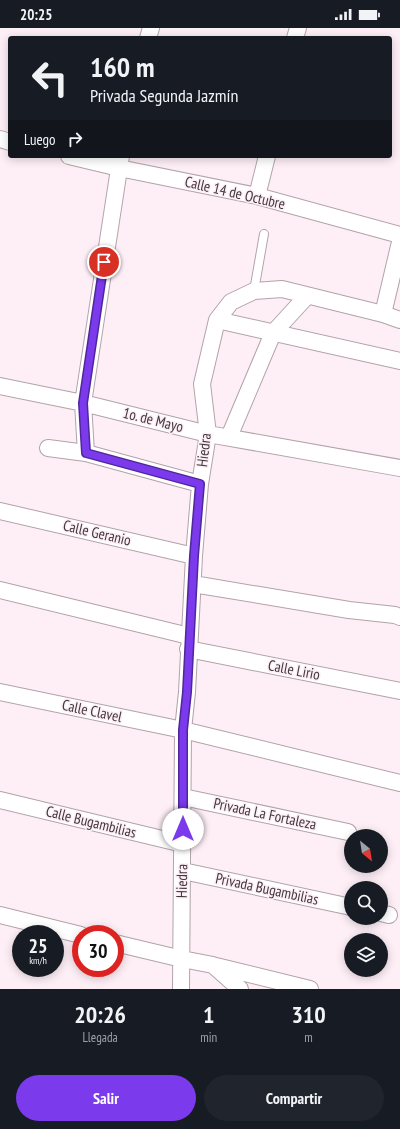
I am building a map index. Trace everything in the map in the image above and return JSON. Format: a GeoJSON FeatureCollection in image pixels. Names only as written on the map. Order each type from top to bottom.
{"type":"FeatureCollection","features":[{"type":"Feature","properties":{"kind":"street","name":"Calle 14 de Octubre"},"geometry":{"type":"LineString","coordinates":[[86,158],[120,162],[257,196],[400,235]]}},
{"type":"Feature","properties":{"kind":"street"},"geometry":{"type":"LineString","coordinates":[[257,196],[266,158]]}},
{"type":"Feature","properties":{"kind":"street"},"geometry":{"type":"LineString","coordinates":[[86,453],[83,403],[120,162]]}},
{"type":"Feature","properties":{"kind":"street"},"geometry":{"type":"LineString","coordinates":[[383,314],[397,268],[400,242]]}},
{"type":"Feature","properties":{"kind":"street"},"geometry":{"type":"LineString","coordinates":[[254,291],[282,289],[383,314],[400,320]]}},
{"type":"Feature","properties":{"kind":"street","name":"Hiedra"},"geometry":{"type":"LineString","coordinates":[[181,989],[183,730],[187,692],[194,556],[200,484],[208,434],[202,384],[217,320],[231,302],[254,291]]}},
{"type":"Feature","properties":{"kind":"street"},"geometry":{"type":"LineString","coordinates":[[229,437],[273,333],[307,296]]}},
{"type":"Feature","properties":{"kind":"street"},"geometry":{"type":"LineString","coordinates":[[217,320],[400,361]]}},
{"type":"Feature","properties":{"kind":"street","name":"1o. de Mayo"},"geometry":{"type":"LineString","coordinates":[[0,386],[83,403],[208,434],[400,468]]}},
{"type":"Feature","properties":{"kind":"street"},"geometry":{"type":"LineString","coordinates":[[48,448],[86,453],[200,484]]}},
{"type":"Feature","properties":{"kind":"street","name":"Calle Geranio"},"geometry":{"type":"LineString","coordinates":[[0,511],[194,556]]}},
{"type":"Feature","properties":{"kind":"street"},"geometry":{"type":"LineString","coordinates":[[193,584],[400,617]]}},
{"type":"Feature","properties":{"kind":"street","name":"Calle Lirio"},"geometry":{"type":"LineString","coordinates":[[0,590],[189,643],[400,691]]}},
{"type":"Feature","properties":{"kind":"street","name":"Calle Clavel"},"geometry":{"type":"LineString","coordinates":[[0,692],[183,730],[400,782]]}},
{"type":"Feature","properties":{"kind":"street","name":"Privada La Fortaleza"},"geometry":{"type":"LineString","coordinates":[[182,797],[344,831]]}},
{"type":"Feature","properties":{"kind":"street","name":"Calle Bugambilias"},"geometry":{"type":"LineString","coordinates":[[0,800],[183,844]]}},
{"type":"Feature","properties":{"kind":"street","name":"Privada Bugambilias"},"geometry":{"type":"LineString","coordinates":[[183,871],[344,906]]}},
{"type":"Feature","properties":{"kind":"street"},"geometry":{"type":"LineString","coordinates":[[0,915],[72,933]]}},
{"type":"Feature","properties":{"kind":"street"},"geometry":{"type":"LineString","coordinates":[[124,945],[310,989]]}},
{"type":"Feature","properties":{"kind":"street"},"geometry":{"type":"LineString","coordinates":[[213,965],[240,989]]}},
{"type":"Feature","properties":{"kind":"lane"},"geometry":{"type":"LineString","coordinates":[[254,291],[264,234]]}},
{"type":"Feature","properties":{"kind":"route"},"geometry":{"type":"LineString","coordinates":[[104,262],[83,403],[86,453],[200,484],[188,649],[187,692],[183,730],[183,829]]}}]}
